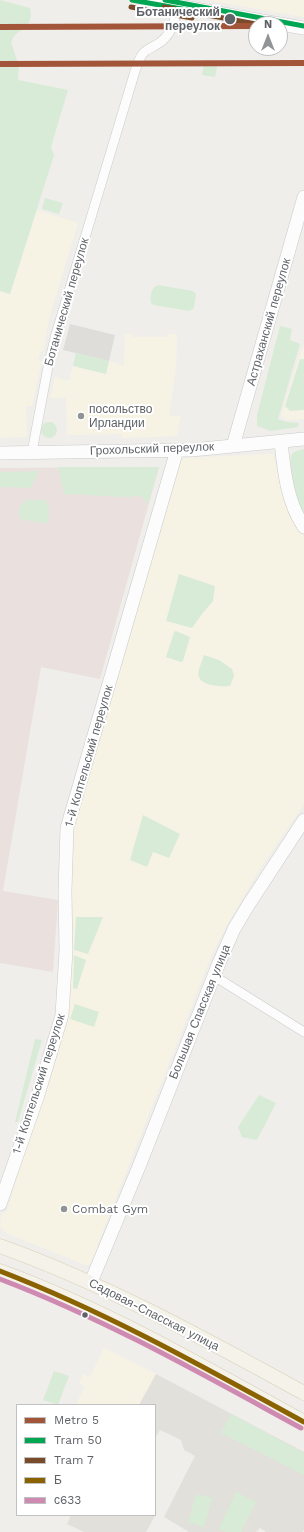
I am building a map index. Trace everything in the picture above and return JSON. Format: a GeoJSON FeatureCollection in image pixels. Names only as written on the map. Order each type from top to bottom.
{"type":"FeatureCollection","features":[{"type":"Feature","properties":{"kind":"main road","name":"Садовая-Спасская улица"},"geometry":{"type":"LineString","coordinates":[[0,1246],[43,1261],[91,1282],[138,1305],[304,1393]]}},
{"type":"Feature","properties":{"kind":"main road","name":"Садовая-Спасская улица"},"geometry":{"type":"LineString","coordinates":[[0,1271],[7,1276],[86,1307],[131,1328],[304,1422]]}},
{"type":"Feature","properties":{"kind":"street"},"geometry":{"type":"LineString","coordinates":[[146,0],[248,18]]}},
{"type":"Feature","properties":{"kind":"street","name":"Ботанический переулок"},"geometry":{"type":"LineString","coordinates":[[32,452],[48,367],[56,334],[136,68],[143,52],[158,44],[165,38],[174,22],[178,6]]}},
{"type":"Feature","properties":{"kind":"street"},"geometry":{"type":"LineString","coordinates":[[288,25],[304,28]]}},
{"type":"Feature","properties":{"kind":"street","name":"Астраханский переулок"},"geometry":{"type":"LineString","coordinates":[[233,446],[299,234],[304,198]]}},
{"type":"Feature","properties":{"kind":"street","name":"Грохольский переулок"},"geometry":{"type":"LineString","coordinates":[[0,453],[177,450],[304,439]]}},
{"type":"Feature","properties":{"kind":"street"},"geometry":{"type":"LineString","coordinates":[[281,442],[287,486],[293,504],[304,526]]}},
{"type":"Feature","properties":{"kind":"street","name":"1-й Коптельский переулок"},"geometry":{"type":"LineString","coordinates":[[0,1204],[33,1108],[62,1015],[65,962],[67,828],[177,450]]}},
{"type":"Feature","properties":{"kind":"street","name":"Большая Спасская улица"},"geometry":{"type":"LineString","coordinates":[[91,1282],[231,936],[242,916],[304,820]]}},
{"type":"Feature","properties":{"kind":"street"},"geometry":{"type":"LineString","coordinates":[[214,976],[304,1032]]}},
{"type":"Feature","properties":{"kind":"shaded area"},"geometry":{"type":"Polygon","coordinates":[[[209,0],[304,0],[304,17],[211,1],[209,0]]]}},
{"type":"Feature","properties":{"kind":"shaded area"},"geometry":{"type":"Polygon","coordinates":[[[37,210],[78,223],[49,318],[44,350],[40,352],[38,360],[42,361],[32,406],[26,406],[27,437],[0,438],[0,291],[10,294],[37,210]]]}},
{"type":"Feature","properties":{"kind":"shaded area"},"geometry":{"type":"Polygon","coordinates":[[[70,324],[115,335],[109,361],[63,350],[70,324]]]}},
{"type":"Feature","properties":{"kind":"shaded area"},"geometry":{"type":"Polygon","coordinates":[[[125,334],[132,334],[132,337],[168,337],[168,334],[177,334],[176,366],[169,416],[181,416],[177,436],[121,438],[121,434],[67,435],[66,398],[50,398],[55,377],[69,381],[73,366],[106,374],[109,361],[124,366],[125,334]]]}},
{"type":"Feature","properties":{"kind":"shaded area"},"geometry":{"type":"Polygon","coordinates":[[[304,345],[304,419],[287,420],[281,416],[304,345]]]}},
{"type":"Feature","properties":{"kind":"shaded area"},"geometry":{"type":"Polygon","coordinates":[[[273,454],[286,503],[292,517],[304,537],[304,804],[259,870],[212,954],[97,1246],[98,1250],[93,1262],[86,1265],[6,1233],[0,1227],[2,1214],[7,1211],[66,1016],[70,988],[71,828],[181,458],[273,454]]]}},
{"type":"Feature","properties":{"kind":"shaded area"},"geometry":{"type":"Polygon","coordinates":[[[159,467],[100,679],[41,667],[3,891],[58,900],[53,972],[0,963],[0,468],[159,467]]]}},
{"type":"Feature","properties":{"kind":"shaded area"},"geometry":{"type":"Polygon","coordinates":[[[104,1348],[156,1374],[140,1404],[76,1404],[85,1386],[79,1383],[83,1374],[90,1377],[104,1348]]]}},
{"type":"Feature","properties":{"kind":"shaded area"},"geometry":{"type":"Polygon","coordinates":[[[156,1374],[304,1452],[304,1530],[302,1532],[266,1532],[260,1528],[256,1532],[189,1532],[164,1517],[195,1456],[184,1450],[181,1440],[160,1430],[156,1436],[156,1404],[140,1404],[156,1374]]]}},
{"type":"Feature","properties":{"kind":"shaded area"},"geometry":{"type":"Polygon","coordinates":[[[71,1516],[155,1516],[146,1532],[84,1532],[67,1524],[71,1516]]]}},
{"type":"Feature","properties":{"kind":"green space"},"geometry":{"type":"Polygon","coordinates":[[[0,0],[30,8],[31,15],[28,24],[17,33],[11,42],[19,66],[18,80],[68,90],[51,147],[54,155],[10,294],[0,291],[0,0]]]}},
{"type":"Feature","properties":{"kind":"green space"},"geometry":{"type":"Polygon","coordinates":[[[205,60],[218,62],[215,77],[202,75],[205,60]]]}},
{"type":"Feature","properties":{"kind":"green space"},"geometry":{"type":"Polygon","coordinates":[[[45,198],[63,203],[59,214],[42,209],[45,198]]]}},
{"type":"Feature","properties":{"kind":"green space"},"geometry":{"type":"Polygon","coordinates":[[[158,285],[193,291],[196,294],[194,308],[189,311],[154,305],[151,303],[152,290],[158,285]]]}},
{"type":"Feature","properties":{"kind":"green space"},"geometry":{"type":"Polygon","coordinates":[[[280,326],[292,329],[290,340],[300,344],[278,419],[287,422],[299,423],[298,427],[270,431],[257,426],[257,415],[280,326]]]}},
{"type":"Feature","properties":{"kind":"green space"},"geometry":{"type":"Polygon","coordinates":[[[76,353],[109,361],[106,374],[73,366],[76,353]]]}},
{"type":"Feature","properties":{"kind":"green space"},"geometry":{"type":"Polygon","coordinates":[[[300,359],[304,359],[304,410],[290,411],[285,406],[300,359]]]}},
{"type":"Feature","properties":{"kind":"green space"},"geometry":{"type":"Polygon","coordinates":[[[46,422],[52,422],[57,427],[55,436],[52,438],[46,438],[41,433],[41,427],[46,422]]]}},
{"type":"Feature","properties":{"kind":"green space"},"geometry":{"type":"Polygon","coordinates":[[[304,449],[304,514],[294,485],[290,461],[293,453],[304,449]]]}},
{"type":"Feature","properties":{"kind":"green space"},"geometry":{"type":"Polygon","coordinates":[[[58,467],[159,467],[148,504],[141,496],[125,497],[64,494],[58,467]]]}},
{"type":"Feature","properties":{"kind":"green space"},"geometry":{"type":"Polygon","coordinates":[[[39,471],[31,488],[0,487],[0,472],[39,471]]]}},
{"type":"Feature","properties":{"kind":"green space"},"geometry":{"type":"Polygon","coordinates":[[[26,500],[45,500],[49,511],[47,523],[21,519],[19,514],[20,506],[26,500]]]}},
{"type":"Feature","properties":{"kind":"green space"},"geometry":{"type":"Polygon","coordinates":[[[179,574],[215,586],[213,601],[192,628],[166,621],[179,574]]]}},
{"type":"Feature","properties":{"kind":"green space"},"geometry":{"type":"Polygon","coordinates":[[[176,631],[190,637],[183,661],[181,662],[166,657],[174,632],[176,631]]]}},
{"type":"Feature","properties":{"kind":"green space"},"geometry":{"type":"Polygon","coordinates":[[[204,655],[219,660],[232,669],[234,676],[230,686],[211,685],[201,680],[198,674],[204,655]]]}},
{"type":"Feature","properties":{"kind":"green space"},"geometry":{"type":"Polygon","coordinates":[[[143,815],[180,834],[169,858],[153,852],[147,867],[130,860],[143,815]]]}},
{"type":"Feature","properties":{"kind":"green space"},"geometry":{"type":"Polygon","coordinates":[[[76,917],[103,917],[88,954],[74,950],[76,917]]]}},
{"type":"Feature","properties":{"kind":"green space"},"geometry":{"type":"Polygon","coordinates":[[[74,955],[86,960],[77,989],[73,988],[74,955]]]}},
{"type":"Feature","properties":{"kind":"green space"},"geometry":{"type":"Polygon","coordinates":[[[75,1004],[99,1012],[94,1027],[70,1019],[75,1004]]]}},
{"type":"Feature","properties":{"kind":"green space"},"geometry":{"type":"Polygon","coordinates":[[[35,1039],[42,1040],[18,1122],[15,1122],[35,1039]]]}},
{"type":"Feature","properties":{"kind":"green space"},"geometry":{"type":"Polygon","coordinates":[[[259,1095],[276,1103],[257,1140],[242,1137],[238,1127],[259,1095]]]}},
{"type":"Feature","properties":{"kind":"green space"},"geometry":{"type":"Polygon","coordinates":[[[54,1371],[69,1376],[58,1404],[43,1400],[54,1371]]]}},
{"type":"Feature","properties":{"kind":"green space"},"geometry":{"type":"Polygon","coordinates":[[[231,1414],[304,1453],[304,1475],[221,1433],[231,1414]]]}},
{"type":"Feature","properties":{"kind":"green space"},"geometry":{"type":"Polygon","coordinates":[[[236,1492],[256,1502],[241,1532],[226,1532],[219,1529],[236,1492]]]}},
{"type":"Feature","properties":{"kind":"green space"},"geometry":{"type":"Polygon","coordinates":[[[196,1494],[212,1498],[204,1527],[188,1522],[196,1494]]]}},
{"type":"Feature","properties":{"kind":"metro line","name":"5"},"geometry":{"type":"LineString","coordinates":[[0,27],[248,26]]}},
{"type":"Feature","properties":{"kind":"metro line","name":"5"},"geometry":{"type":"LineString","coordinates":[[0,64],[304,63]]}},
{"type":"Feature","properties":{"kind":"tram line","name":"50"},"geometry":{"type":"LineString","coordinates":[[132,0],[193,11]]}},
{"type":"Feature","properties":{"kind":"tram line","name":"50"},"geometry":{"type":"LineString","coordinates":[[165,0],[304,26]]}},
{"type":"Feature","properties":{"kind":"tram line","name":"7"},"geometry":{"type":"LineString","coordinates":[[131,7],[192,18]]}},
{"type":"Feature","properties":{"kind":"tram line","name":"7"},"geometry":{"type":"LineString","coordinates":[[164,7],[248,23]]}},
{"type":"Feature","properties":{"kind":"transit line","name":"Б"},"geometry":{"type":"LineString","coordinates":[[0,1271],[116,1322],[192,1361],[304,1422]]}},
{"type":"Feature","properties":{"kind":"transit line","name":"с633"},"geometry":{"type":"LineString","coordinates":[[0,1279],[115,1329],[301,1428]]}},
{"type":"Feature","properties":{"kind":"place","name":"Ботанический переулок"},"geometry":{"type":"Point","coordinates":[230,19]}},
{"type":"Feature","properties":{"kind":"place","name":"посольство Ирландии"},"geometry":{"type":"Point","coordinates":[81,416]}},
{"type":"Feature","properties":{"kind":"place","name":"Combat Gym"},"geometry":{"type":"Point","coordinates":[64,1209]}}]}
